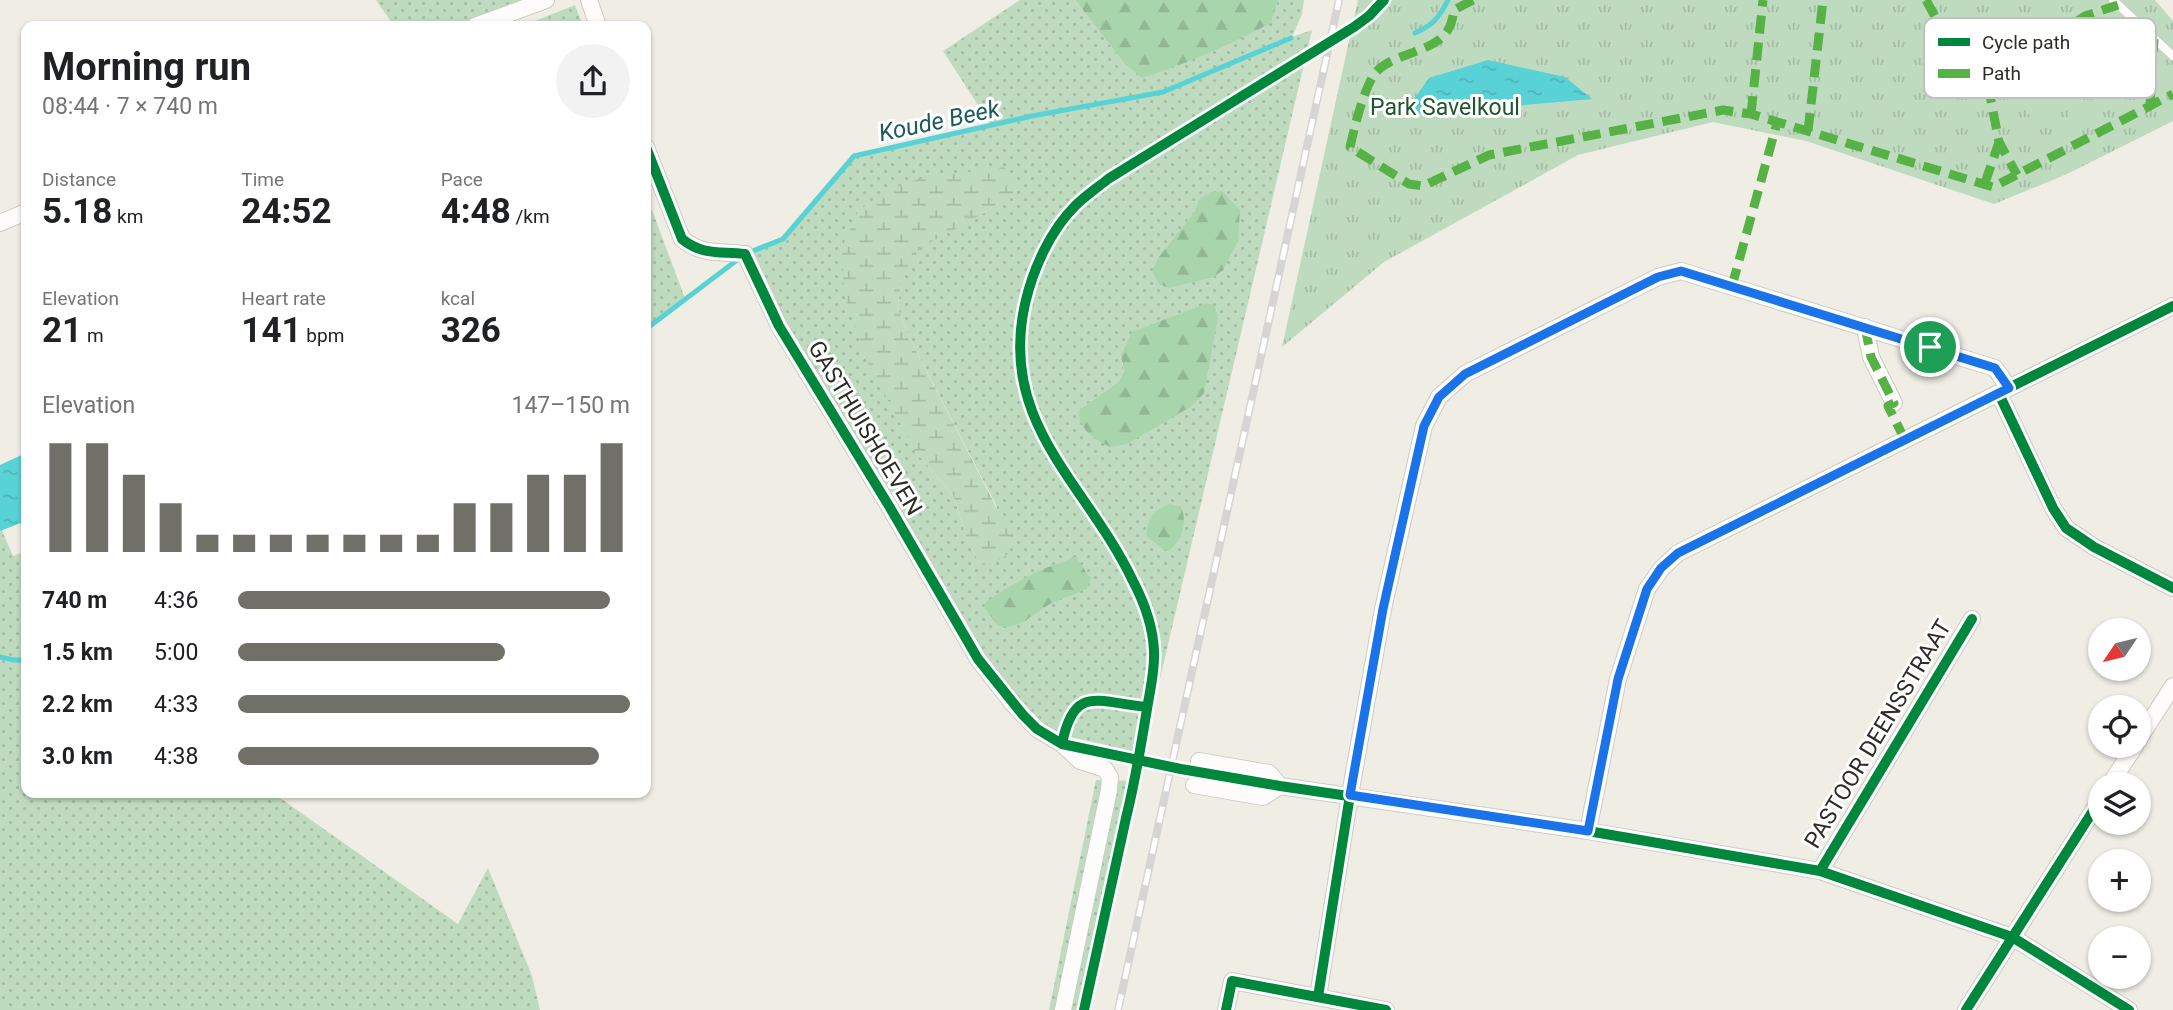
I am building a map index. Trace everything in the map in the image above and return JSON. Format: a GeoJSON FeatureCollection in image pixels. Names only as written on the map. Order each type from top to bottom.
{"type":"FeatureCollection","features":[{"type":"Feature","properties":{"kind":"street"},"geometry":{"type":"LineString","coordinates":[[489,21],[546,0]]}},
{"type":"Feature","properties":{"kind":"street"},"geometry":{"type":"LineString","coordinates":[[589,0],[596,21]]}},
{"type":"Feature","properties":{"kind":"street","name":"GASTHUISHOEVEN"},"geometry":{"type":"LineString","coordinates":[[651,160],[682,239],[702,252],[745,254],[779,326],[978,659],[1013,704],[1037,729],[1062,744],[1080,761],[1105,769],[1110,777],[1063,1010]]}},
{"type":"Feature","properties":{"kind":"street"},"geometry":{"type":"LineString","coordinates":[[0,223],[21,214]]}},
{"type":"Feature","properties":{"kind":"street"},"geometry":{"type":"LineString","coordinates":[[1318,997],[1383,609],[1424,426],[1439,397],[1465,374],[1658,277],[1681,271],[1995,368],[2053,508],[2066,528],[2094,547],[2173,588]]}},
{"type":"Feature","properties":{"kind":"street"},"geometry":{"type":"LineString","coordinates":[[1588,831],[1618,679],[1647,589],[1661,568],[1678,553],[2173,306]]}},
{"type":"Feature","properties":{"kind":"street"},"geometry":{"type":"LineString","coordinates":[[1864,327],[1871,357],[1894,403]]}},
{"type":"Feature","properties":{"kind":"street","name":"PASTOOR DEENSSTRAAT"},"geometry":{"type":"LineString","coordinates":[[1820,871],[1972,619]]}},
{"type":"Feature","properties":{"kind":"street"},"geometry":{"type":"LineString","coordinates":[[2151,720],[2173,686]]}},
{"type":"Feature","properties":{"kind":"street"},"geometry":{"type":"LineString","coordinates":[[1199,761],[1269,773],[1280,786]]}},
{"type":"Feature","properties":{"kind":"street"},"geometry":{"type":"LineString","coordinates":[[1194,785],[1263,797],[1280,786],[1350,795],[1588,831],[1820,871],[2012,937],[2129,1010]]}},
{"type":"Feature","properties":{"kind":"street"},"geometry":{"type":"LineString","coordinates":[[1966,1010],[2088,819]]}},
{"type":"Feature","properties":{"kind":"street"},"geometry":{"type":"LineString","coordinates":[[1226,1010],[1232,981],[1386,1010]]}},
{"type":"Feature","properties":{"kind":"lane"},"geometry":{"type":"LineString","coordinates":[[2113,0],[2132,18]]}},
{"type":"Feature","properties":{"kind":"lane"},"geometry":{"type":"LineString","coordinates":[[2156,40],[2173,56]]}},
{"type":"Feature","properties":{"kind":"green space"},"geometry":{"type":"Polygon","coordinates":[[[376,0],[548,0],[492,21],[391,21],[376,0]]]}},
{"type":"Feature","properties":{"kind":"green space"},"geometry":{"type":"Polygon","coordinates":[[[1020,0],[1075,0],[1124,63],[1270,23],[1278,0],[1304,0],[1302,14],[1292,37],[1312,30],[1155,700],[1145,754],[1037,729],[1013,704],[745,254],[783,239],[854,156],[994,125],[989,122],[943,51],[1020,0]],[[1013,192],[858,211],[915,451],[954,497],[968,543],[980,563],[997,507],[909,337],[898,308],[901,279],[920,247],[986,212],[1013,192]],[[1199,200],[1194,212],[1158,258],[1169,288],[1199,200]],[[1121,355],[1124,373],[1118,382],[1078,411],[1192,406],[1121,355]]]}},
{"type":"Feature","properties":{"kind":"green space"},"geometry":{"type":"Polygon","coordinates":[[[1075,0],[1278,0],[1271,23],[1208,54],[1142,78],[1124,63],[1075,0]]]}},
{"type":"Feature","properties":{"kind":"green space","name":"Park Savelkoul"},"geometry":{"type":"Polygon","coordinates":[[[1358,0],[2155,0],[2173,21],[2173,121],[2067,174],[1994,204],[1806,141],[1713,122],[1578,155],[1384,262],[1282,347],[1358,0]]]}},
{"type":"Feature","properties":{"kind":"green space"},"geometry":{"type":"Polygon","coordinates":[[[575,5],[581,21],[535,21],[575,5]]]}},
{"type":"Feature","properties":{"kind":"green space"},"geometry":{"type":"Polygon","coordinates":[[[2017,98],[2074,98],[2037,125],[2017,98]]]}},
{"type":"Feature","properties":{"kind":"green space"},"geometry":{"type":"Polygon","coordinates":[[[2077,104],[2087,105],[2097,122],[2075,135],[2067,120],[2070,109],[2077,104]]]}},
{"type":"Feature","properties":{"kind":"green space"},"geometry":{"type":"Polygon","coordinates":[[[1004,167],[1012,174],[1014,192],[986,212],[920,248],[901,280],[898,308],[909,337],[1011,536],[1010,553],[992,565],[980,563],[968,543],[954,497],[915,451],[869,365],[844,295],[842,247],[858,211],[886,191],[919,179],[1004,167]]]}},
{"type":"Feature","properties":{"kind":"green space"},"geometry":{"type":"Polygon","coordinates":[[[1222,191],[1240,210],[1238,241],[1223,270],[1214,277],[1169,288],[1159,284],[1152,271],[1158,258],[1194,212],[1199,200],[1210,192],[1222,191]]]}},
{"type":"Feature","properties":{"kind":"green space"},"geometry":{"type":"Polygon","coordinates":[[[651,207],[686,301],[651,326],[651,207]]]}},
{"type":"Feature","properties":{"kind":"green space"},"geometry":{"type":"Polygon","coordinates":[[[1207,303],[1214,305],[1218,317],[1204,393],[1192,406],[1127,444],[1110,447],[1089,433],[1082,424],[1078,411],[1118,382],[1124,372],[1121,355],[1132,332],[1207,303]]]}},
{"type":"Feature","properties":{"kind":"green space"},"geometry":{"type":"Polygon","coordinates":[[[1170,504],[1181,507],[1184,524],[1181,536],[1174,546],[1170,550],[1164,550],[1146,536],[1152,516],[1170,504]]]}},
{"type":"Feature","properties":{"kind":"green space"},"geometry":{"type":"Polygon","coordinates":[[[0,526],[13,556],[21,553],[21,798],[280,798],[458,924],[488,868],[532,976],[540,1010],[0,1010],[0,526]]]}},
{"type":"Feature","properties":{"kind":"green space"},"geometry":{"type":"Polygon","coordinates":[[[1076,557],[1091,578],[1087,589],[1050,604],[1013,626],[998,626],[984,604],[1023,579],[1076,557]]]}},
{"type":"Feature","properties":{"kind":"green space"},"geometry":{"type":"Polygon","coordinates":[[[1096,780],[1142,781],[1090,1010],[1049,1010],[1096,780]]]}},
{"type":"Feature","properties":{"kind":"water"},"geometry":{"type":"Polygon","coordinates":[[[1488,60],[1565,77],[1592,99],[1402,116],[1429,78],[1488,60]]]}},
{"type":"Feature","properties":{"kind":"water"},"geometry":{"type":"Polygon","coordinates":[[[21,455],[21,523],[0,531],[0,465],[21,455]]]}},
{"type":"Feature","properties":{"kind":"waterway","name":"Koude Beek"},"geometry":{"type":"LineString","coordinates":[[1415,33],[1435,20],[1448,0]]}},
{"type":"Feature","properties":{"kind":"waterway","name":"Koude Beek"},"geometry":{"type":"LineString","coordinates":[[651,325],[745,254],[783,239],[854,156],[1032,116],[1163,92],[1291,38]]}},
{"type":"Feature","properties":{"kind":"waterway","name":"Koude Beek"},"geometry":{"type":"LineString","coordinates":[[0,657],[21,660]]}},
{"type":"Feature","properties":{"kind":"railway"},"geometry":{"type":"LineString","coordinates":[[1118,1010],[1339,0]]}},
{"type":"Feature","properties":{"kind":"marked path"},"geometry":{"type":"LineString","coordinates":[[1473,0],[1454,10],[1450,26],[1436,42],[1395,59],[1377,71],[1364,96],[1350,147],[1409,184],[1423,186],[1489,155],[1723,110],[1751,114],[1993,187],[2173,94]]}},
{"type":"Feature","properties":{"kind":"marked path"},"geometry":{"type":"LineString","coordinates":[[1751,114],[1763,0]]}},
{"type":"Feature","properties":{"kind":"marked path"},"geometry":{"type":"LineString","coordinates":[[1808,131],[1823,0]]}},
{"type":"Feature","properties":{"kind":"marked path"},"geometry":{"type":"LineString","coordinates":[[1926,0],[1936,18]]}},
{"type":"Feature","properties":{"kind":"marked path"},"geometry":{"type":"LineString","coordinates":[[2082,18],[2118,5]]}},
{"type":"Feature","properties":{"kind":"marked path"},"geometry":{"type":"LineString","coordinates":[[1990,98],[1999,142],[2017,175]]}},
{"type":"Feature","properties":{"kind":"marked path"},"geometry":{"type":"LineString","coordinates":[[2150,98],[2150,106]]}},
{"type":"Feature","properties":{"kind":"marked path"},"geometry":{"type":"LineString","coordinates":[[1732,286],[1777,123]]}},
{"type":"Feature","properties":{"kind":"marked path"},"geometry":{"type":"LineString","coordinates":[[1985,183],[1999,142]]}},
{"type":"Feature","properties":{"kind":"marked path"},"geometry":{"type":"LineString","coordinates":[[1865,327],[1871,357],[1894,403],[1888,406],[1905,440]]}},
{"type":"Feature","properties":{"kind":"cycle path"},"geometry":{"type":"LineString","coordinates":[[1084,1010],[1135,777],[1152,680],[1154,651],[1147,615],[1133,581],[1035,419],[1024,384],[1020,346],[1028,291],[1050,239],[1066,216],[1087,195],[1108,179],[1354,27],[1384,0]]}},
{"type":"Feature","properties":{"kind":"cycle path"},"geometry":{"type":"LineString","coordinates":[[651,160],[682,239],[697,248],[712,252],[745,254],[779,326],[978,659],[1023,715],[1037,729],[1062,744],[1280,786],[1588,831],[1820,871],[2012,937],[2129,1010]]}},
{"type":"Feature","properties":{"kind":"cycle path"},"geometry":{"type":"LineString","coordinates":[[1318,997],[1383,609],[1424,426],[1439,397],[1465,374],[1658,277],[1681,271],[1995,368],[2009,388]]}},
{"type":"Feature","properties":{"kind":"cycle path"},"geometry":{"type":"LineString","coordinates":[[1588,831],[1618,679],[1647,589],[1662,568],[1678,553],[2173,306]]}},
{"type":"Feature","properties":{"kind":"cycle path"},"geometry":{"type":"LineString","coordinates":[[1999,394],[2053,508],[2066,528],[2094,547],[2173,588]]}},
{"type":"Feature","properties":{"kind":"cycle path"},"geometry":{"type":"LineString","coordinates":[[1820,871],[1972,619]]}},
{"type":"Feature","properties":{"kind":"cycle path"},"geometry":{"type":"LineString","coordinates":[[1062,744],[1067,725],[1082,704],[1102,701],[1147,707]]}},
{"type":"Feature","properties":{"kind":"cycle path"},"geometry":{"type":"LineString","coordinates":[[1966,1010],[2088,819]]}},
{"type":"Feature","properties":{"kind":"cycle path"},"geometry":{"type":"LineString","coordinates":[[1226,1010],[1232,981],[1386,1010]]}},
{"type":"Feature","properties":{"kind":"route"},"geometry":{"type":"LineString","coordinates":[[1681,271],[1930,347],[1995,368],[2009,388],[1678,553],[1661,568],[1647,589],[1618,679],[1588,831],[1350,795],[1383,609],[1424,426],[1439,397],[1465,374],[1658,277],[1681,271]]}}]}
